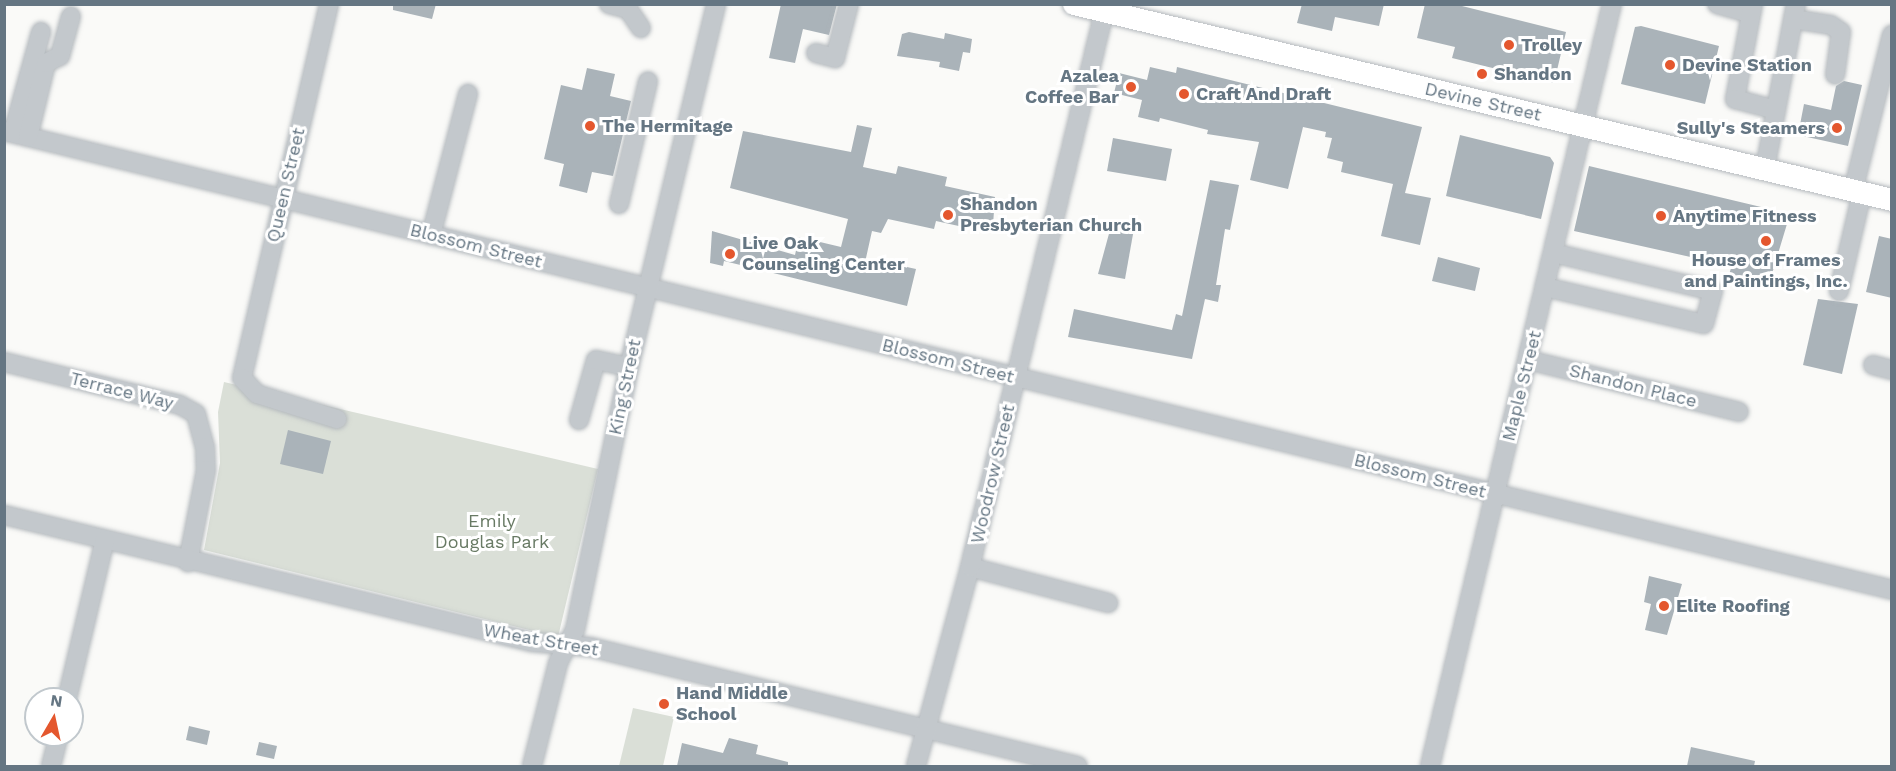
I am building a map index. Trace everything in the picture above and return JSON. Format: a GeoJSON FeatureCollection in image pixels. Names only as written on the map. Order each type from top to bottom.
{"type":"FeatureCollection","features":[{"type":"Feature","properties":{"kind":"main road","name":"Devine Street"},"geometry":{"type":"LineString","coordinates":[[1074,4],[1105,8],[1892,200]]}},
{"type":"Feature","properties":{"kind":"street","name":"Queen Street"},"geometry":{"type":"LineString","coordinates":[[329,4],[243,365],[244,382],[257,394],[338,419]]}},
{"type":"Feature","properties":{"kind":"street"},"geometry":{"type":"LineString","coordinates":[[609,4],[628,9],[641,28]]}},
{"type":"Feature","properties":{"kind":"street","name":"King Street"},"geometry":{"type":"LineString","coordinates":[[532,766],[566,647],[575,630],[629,367],[716,4]]}},
{"type":"Feature","properties":{"kind":"street"},"geometry":{"type":"LineString","coordinates":[[816,53],[835,58],[849,4]]}},
{"type":"Feature","properties":{"kind":"street","name":"Maple Street"},"geometry":{"type":"LineString","coordinates":[[1430,766],[1612,4]]}},
{"type":"Feature","properties":{"kind":"street"},"geometry":{"type":"LineString","coordinates":[[1717,4],[1752,9],[1735,99],[1776,110]]}},
{"type":"Feature","properties":{"kind":"street","name":"Woodrow Street"},"geometry":{"type":"LineString","coordinates":[[916,766],[970,567],[1105,8]]}},
{"type":"Feature","properties":{"kind":"street"},"geometry":{"type":"LineString","coordinates":[[1765,169],[1794,12],[1831,25],[1841,32],[1836,75]]}},
{"type":"Feature","properties":{"kind":"street"},"geometry":{"type":"LineString","coordinates":[[15,134],[46,63],[60,56],[71,16]]}},
{"type":"Feature","properties":{"kind":"street"},"geometry":{"type":"LineString","coordinates":[[15,134],[41,32]]}},
{"type":"Feature","properties":{"kind":"street"},"geometry":{"type":"LineString","coordinates":[[1839,291],[1892,35]]}},
{"type":"Feature","properties":{"kind":"street"},"geometry":{"type":"LineString","coordinates":[[619,204],[648,81]]}},
{"type":"Feature","properties":{"kind":"street"},"geometry":{"type":"LineString","coordinates":[[431,235],[468,94]]}},
{"type":"Feature","properties":{"kind":"street","name":"Blossom Street"},"geometry":{"type":"LineString","coordinates":[[15,134],[1892,590]]}},
{"type":"Feature","properties":{"kind":"street"},"geometry":{"type":"LineString","coordinates":[[1545,287],[1704,324],[1713,291],[1553,253]]}},
{"type":"Feature","properties":{"kind":"street"},"geometry":{"type":"LineString","coordinates":[[579,420],[596,360],[629,367]]}},
{"type":"Feature","properties":{"kind":"street","name":"Shandon Place"},"geometry":{"type":"LineString","coordinates":[[1528,360],[1739,412]]}},
{"type":"Feature","properties":{"kind":"street","name":"Terrace Way"},"geometry":{"type":"LineString","coordinates":[[4,362],[180,405],[196,414],[205,447],[206,470],[188,562]]}},
{"type":"Feature","properties":{"kind":"street"},"geometry":{"type":"LineString","coordinates":[[1874,365],[1892,370]]}},
{"type":"Feature","properties":{"kind":"street","name":"Wheat Street"},"geometry":{"type":"LineString","coordinates":[[4,515],[188,562],[566,647],[590,648],[1078,766]]}},
{"type":"Feature","properties":{"kind":"street"},"geometry":{"type":"LineString","coordinates":[[70,687],[105,540]]}},
{"type":"Feature","properties":{"kind":"street"},"geometry":{"type":"LineString","coordinates":[[970,567],[1108,603]]}},
{"type":"Feature","properties":{"kind":"street"},"geometry":{"type":"LineString","coordinates":[[51,766],[56,747]]}},
{"type":"Feature","properties":{"kind":"green space","name":"Emily Douglas Park"},"geometry":{"type":"Polygon","coordinates":[[[224,382],[598,469],[558,637],[204,550],[220,463],[218,412],[224,382]]]}},
{"type":"Feature","properties":{"kind":"green space"},"geometry":{"type":"Polygon","coordinates":[[[633,708],[674,717],[663,766],[619,766],[633,708]]]}},
{"type":"Feature","properties":{"kind":"building"},"geometry":{"type":"Polygon","coordinates":[[[393,4],[436,4],[432,19],[393,10],[393,4]]]}},
{"type":"Feature","properties":{"kind":"building"},"geometry":{"type":"Polygon","coordinates":[[[781,4],[837,4],[829,35],[803,29],[795,63],[769,58],[781,4]]]}},
{"type":"Feature","properties":{"kind":"building"},"geometry":{"type":"Polygon","coordinates":[[[1302,4],[1384,4],[1379,26],[1335,17],[1332,31],[1297,23],[1302,4]]]}},
{"type":"Feature","properties":{"kind":"building","name":"Trolley"},"geometry":{"type":"Polygon","coordinates":[[[1425,4],[1454,4],[1566,32],[1554,83],[1452,58],[1455,47],[1417,38],[1425,4]]]}},
{"type":"Feature","properties":{"kind":"building","name":"Devine Station"},"geometry":{"type":"Polygon","coordinates":[[[1641,26],[1719,46],[1705,104],[1621,84],[1635,27],[1641,26]]]}},
{"type":"Feature","properties":{"kind":"building"},"geometry":{"type":"Polygon","coordinates":[[[909,32],[944,39],[945,33],[972,39],[970,53],[963,52],[959,71],[939,67],[940,62],[897,56],[902,34],[909,32]]]}},
{"type":"Feature","properties":{"kind":"building"},"geometry":{"type":"Polygon","coordinates":[[[1150,67],[1176,73],[1177,67],[1422,127],[1405,193],[1431,198],[1420,245],[1381,236],[1393,184],[1341,172],[1343,162],[1327,158],[1332,138],[1325,137],[1326,132],[1303,127],[1288,189],[1250,180],[1259,142],[1207,134],[1208,130],[1160,118],[1159,122],[1138,117],[1142,100],[1114,93],[1119,73],[1147,80],[1150,67]]]}},
{"type":"Feature","properties":{"kind":"building","name":"The Hermitage"},"geometry":{"type":"Polygon","coordinates":[[[587,68],[615,74],[610,96],[631,101],[613,176],[592,172],[587,193],[559,186],[564,164],[544,159],[561,85],[582,90],[587,68]]]}},
{"type":"Feature","properties":{"kind":"building"},"geometry":{"type":"Polygon","coordinates":[[[1844,81],[1862,85],[1848,146],[1798,135],[1804,104],[1831,110],[1836,86],[1844,81]]]}},
{"type":"Feature","properties":{"kind":"building","name":"Shandon Presbyterian Church"},"geometry":{"type":"Polygon","coordinates":[[[857,125],[872,128],[863,167],[896,174],[898,166],[947,177],[945,186],[995,197],[993,225],[988,223],[986,232],[936,221],[934,229],[888,219],[881,233],[872,231],[866,258],[916,269],[907,306],[724,261],[723,266],[710,263],[712,231],[795,255],[799,237],[841,247],[848,219],[730,188],[743,131],[851,152],[857,125]]]}},
{"type":"Feature","properties":{"kind":"building"},"geometry":{"type":"Polygon","coordinates":[[[1460,135],[1550,157],[1554,163],[1541,219],[1446,196],[1460,135]]]}},
{"type":"Feature","properties":{"kind":"building"},"geometry":{"type":"Polygon","coordinates":[[[1113,138],[1172,149],[1166,181],[1107,171],[1113,138]]]}},
{"type":"Feature","properties":{"kind":"building"},"geometry":{"type":"Polygon","coordinates":[[[1589,166],[1790,214],[1768,287],[1728,278],[1731,268],[1704,260],[1574,231],[1589,166]]]}},
{"type":"Feature","properties":{"kind":"building"},"geometry":{"type":"Polygon","coordinates":[[[1210,180],[1239,185],[1230,230],[1225,229],[1216,285],[1221,285],[1218,302],[1205,299],[1192,359],[1068,337],[1074,309],[1172,330],[1176,314],[1182,316],[1210,180]]]}},
{"type":"Feature","properties":{"kind":"building"},"geometry":{"type":"Polygon","coordinates":[[[1113,219],[1135,223],[1125,279],[1098,274],[1113,219]]]}},
{"type":"Feature","properties":{"kind":"building"},"geometry":{"type":"Polygon","coordinates":[[[1879,236],[1892,239],[1892,298],[1866,292],[1879,236]]]}},
{"type":"Feature","properties":{"kind":"building"},"geometry":{"type":"Polygon","coordinates":[[[1438,257],[1480,268],[1475,291],[1432,281],[1438,257]]]}},
{"type":"Feature","properties":{"kind":"building"},"geometry":{"type":"Polygon","coordinates":[[[1818,299],[1858,304],[1842,374],[1803,365],[1818,299]]]}},
{"type":"Feature","properties":{"kind":"building"},"geometry":{"type":"Polygon","coordinates":[[[288,430],[331,441],[323,474],[280,464],[288,430]]]}},
{"type":"Feature","properties":{"kind":"building","name":"Elite Roofing"},"geometry":{"type":"Polygon","coordinates":[[[1649,576],[1682,584],[1667,635],[1645,630],[1651,604],[1644,602],[1649,576]]]}},
{"type":"Feature","properties":{"kind":"building"},"geometry":{"type":"Polygon","coordinates":[[[189,726],[210,731],[207,745],[186,740],[189,726]]]}},
{"type":"Feature","properties":{"kind":"building"},"geometry":{"type":"Polygon","coordinates":[[[729,738],[758,745],[756,754],[788,762],[788,766],[677,766],[682,743],[723,753],[729,738]]]}},
{"type":"Feature","properties":{"kind":"building"},"geometry":{"type":"Polygon","coordinates":[[[259,742],[277,746],[274,759],[256,755],[259,742]]]}},
{"type":"Feature","properties":{"kind":"building"},"geometry":{"type":"Polygon","coordinates":[[[1691,747],[1755,761],[1754,766],[1687,766],[1691,747]]]}},
{"type":"Feature","properties":{"kind":"place","name":"Trolley"},"geometry":{"type":"Point","coordinates":[1509,45]}},
{"type":"Feature","properties":{"kind":"place","name":"Devine Station"},"geometry":{"type":"Point","coordinates":[1670,65]}},
{"type":"Feature","properties":{"kind":"place","name":"Shandon"},"geometry":{"type":"Point","coordinates":[1482,74]}},
{"type":"Feature","properties":{"kind":"place","name":"Azalea Coffee Bar"},"geometry":{"type":"Point","coordinates":[1131,87]}},
{"type":"Feature","properties":{"kind":"place","name":"Craft And Draft"},"geometry":{"type":"Point","coordinates":[1184,94]}},
{"type":"Feature","properties":{"kind":"place","name":"The Hermitage"},"geometry":{"type":"Point","coordinates":[590,126]}},
{"type":"Feature","properties":{"kind":"place","name":"Sully's Steamers"},"geometry":{"type":"Point","coordinates":[1837,128]}},
{"type":"Feature","properties":{"kind":"place","name":"Shandon Presbyterian Church"},"geometry":{"type":"Point","coordinates":[948,215]}},
{"type":"Feature","properties":{"kind":"place","name":"Anytime Fitness"},"geometry":{"type":"Point","coordinates":[1661,216]}},
{"type":"Feature","properties":{"kind":"place","name":"House of Frames and Paintings, Inc."},"geometry":{"type":"Point","coordinates":[1766,241]}},
{"type":"Feature","properties":{"kind":"place","name":"Live Oak Counseling Center"},"geometry":{"type":"Point","coordinates":[730,254]}},
{"type":"Feature","properties":{"kind":"place","name":"Elite Roofing"},"geometry":{"type":"Point","coordinates":[1664,606]}},
{"type":"Feature","properties":{"kind":"place","name":"Hand Middle School"},"geometry":{"type":"Point","coordinates":[664,704]}}]}
